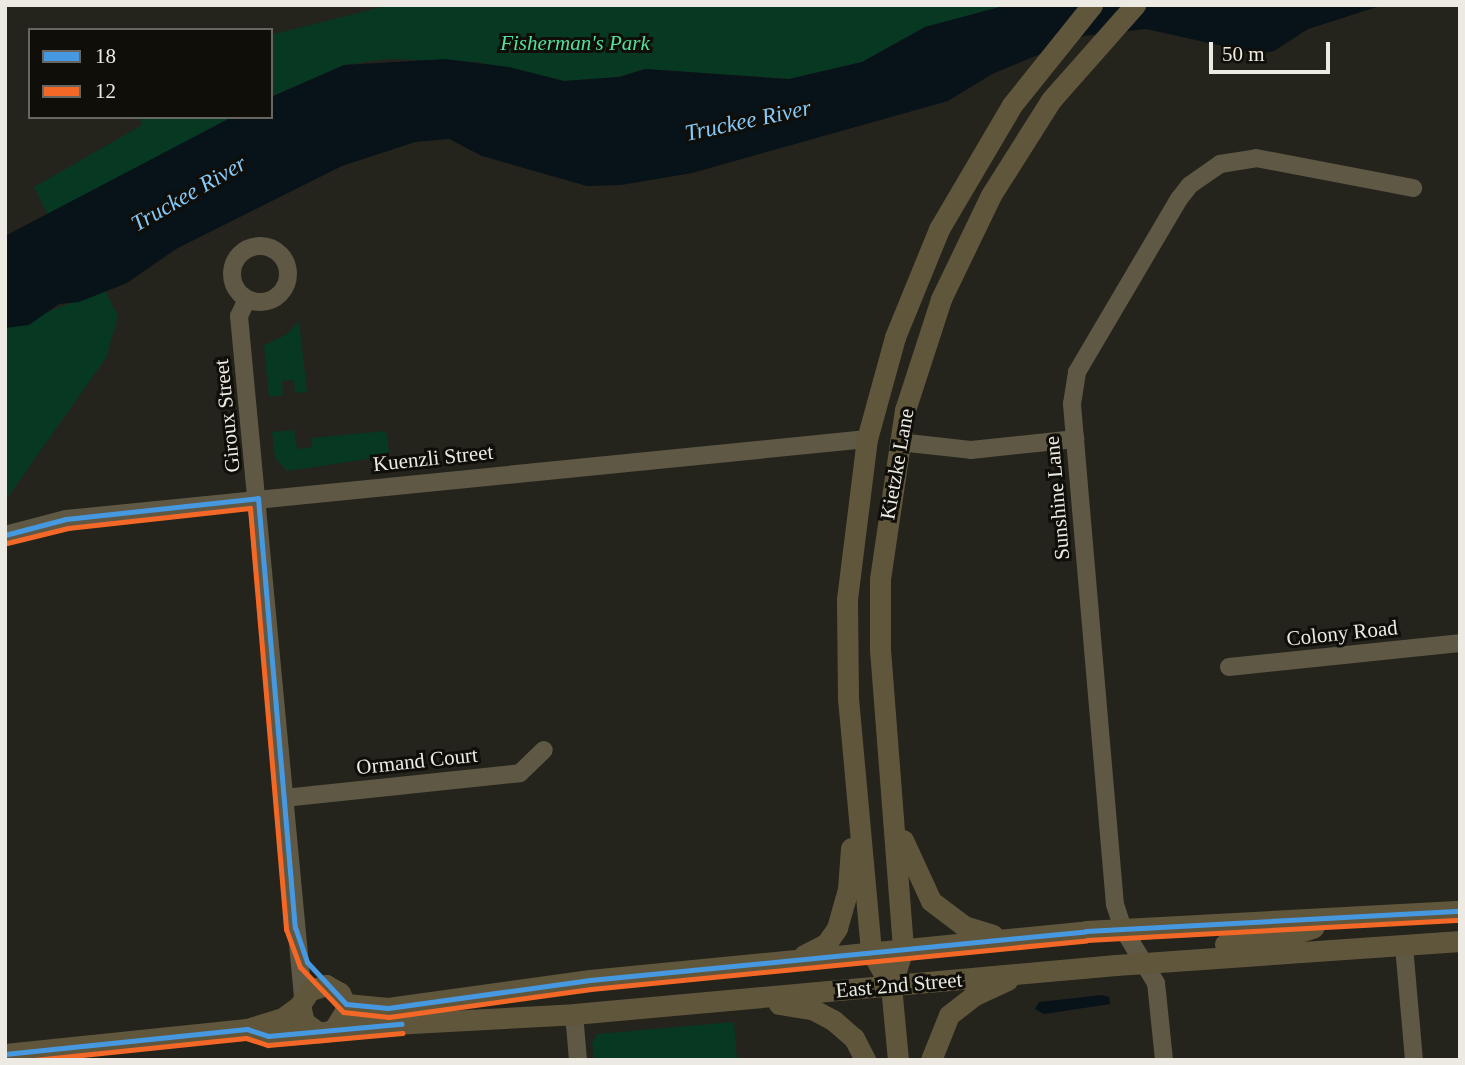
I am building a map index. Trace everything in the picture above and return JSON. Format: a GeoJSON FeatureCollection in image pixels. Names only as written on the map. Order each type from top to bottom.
{"type":"FeatureCollection","features":[{"type":"Feature","properties":{"kind":"main road","name":"Kietzke Lane"},"geometry":{"type":"LineString","coordinates":[[891,986],[871,951],[848,696],[847,599],[867,439],[891,348],[939,229],[1012,105],[1092,5]]}},
{"type":"Feature","properties":{"kind":"main road","name":"Kietzke Lane"},"geometry":{"type":"LineString","coordinates":[[898,1060],[891,986],[903,948],[880,650],[886,516],[899,442],[912,385],[953,272],[991,195],[1051,100],[1135,5]]}},
{"type":"Feature","properties":{"kind":"main road"},"geometry":{"type":"LineString","coordinates":[[891,348],[897,368],[887,410],[888,428],[899,442]]}},
{"type":"Feature","properties":{"kind":"main road"},"geometry":{"type":"LineString","coordinates":[[867,439],[879,472],[877,503],[886,516]]}},
{"type":"Feature","properties":{"kind":"main road"},"geometry":{"type":"LineString","coordinates":[[796,959],[826,944],[837,928],[851,871],[855,776]]}},
{"type":"Feature","properties":{"kind":"main road"},"geometry":{"type":"LineString","coordinates":[[891,796],[910,862],[931,901],[964,926],[1006,938]]}},
{"type":"Feature","properties":{"kind":"main road","name":"East 2nd Street"},"geometry":{"type":"LineString","coordinates":[[346,1004],[388,1008],[590,979],[1006,938],[1460,911]]}},
{"type":"Feature","properties":{"kind":"main road"},"geometry":{"type":"LineString","coordinates":[[1146,963],[1167,948],[1276,939],[1334,919]]}},
{"type":"Feature","properties":{"kind":"main road","name":"East 2nd Street"},"geometry":{"type":"LineString","coordinates":[[247,1029],[268,1036],[328,1029],[631,1010],[1025,973],[1460,941]]}},
{"type":"Feature","properties":{"kind":"main road"},"geometry":{"type":"LineString","coordinates":[[931,1060],[942,1027],[960,1004],[1025,973]]}},
{"type":"Feature","properties":{"kind":"main road"},"geometry":{"type":"LineString","coordinates":[[524,1017],[554,1008],[590,979],[592,990],[601,998],[631,1010]]}},
{"type":"Feature","properties":{"kind":"main road"},"geometry":{"type":"LineString","coordinates":[[326,985],[340,993],[346,1004],[345,1017],[328,1029],[304,1022],[302,1001],[316,986],[326,985]]}},
{"type":"Feature","properties":{"kind":"main road"},"geometry":{"type":"LineString","coordinates":[[749,999],[823,1014],[854,1038],[865,1060]]}},
{"type":"Feature","properties":{"kind":"main road","name":"East 2nd Street"},"geometry":{"type":"LineString","coordinates":[[5,1054],[247,1029],[284,1018],[302,1001]]}},
{"type":"Feature","properties":{"kind":"street","name":"Sunshine Lane"},"geometry":{"type":"LineString","coordinates":[[1164,1060],[1158,993],[1146,963],[1123,929],[1115,905],[1075,439],[1073,387],[1084,356],[1179,199],[1205,173],[1220,164],[1256,158],[1413,188]]}},
{"type":"Feature","properties":{"kind":"street","name":"Giroux Street"},"geometry":{"type":"LineString","coordinates":[[247,299],[239,316],[300,949],[302,1001]]}},
{"type":"Feature","properties":{"kind":"street","name":"Kuenzli Street"},"geometry":{"type":"LineString","coordinates":[[5,535],[66,519],[867,439]]}},
{"type":"Feature","properties":{"kind":"street"},"geometry":{"type":"LineString","coordinates":[[899,442],[971,450],[1075,439]]}},
{"type":"Feature","properties":{"kind":"street","name":"Colony Road"},"geometry":{"type":"LineString","coordinates":[[1229,667],[1460,643]]}},
{"type":"Feature","properties":{"kind":"street","name":"Ormand Court"},"geometry":{"type":"LineString","coordinates":[[284,798],[520,773],[544,750]]}},
{"type":"Feature","properties":{"kind":"street"},"geometry":{"type":"LineString","coordinates":[[1404,946],[1414,1060]]}},
{"type":"Feature","properties":{"kind":"street","name":"Giroux Street"},"geometry":{"type":"LineString","coordinates":[[300,949],[326,985]]}},
{"type":"Feature","properties":{"kind":"street"},"geometry":{"type":"LineString","coordinates":[[574,1014],[578,1060]]}},
{"type":"Feature","properties":{"kind":"green space","name":"Fisherman's Park"},"geometry":{"type":"Polygon","coordinates":[[[389,5],[1007,5],[925,27],[862,62],[789,79],[645,69],[619,77],[564,81],[478,62],[388,59],[344,65],[273,96],[273,34],[389,5]]]}},
{"type":"Feature","properties":{"kind":"green space"},"geometry":{"type":"Polygon","coordinates":[[[140,119],[228,119],[48,215],[34,187],[142,125],[140,119]]]}},
{"type":"Feature","properties":{"kind":"green space"},"geometry":{"type":"Polygon","coordinates":[[[105,290],[118,316],[106,358],[5,501],[5,328],[105,290]]]}},
{"type":"Feature","properties":{"kind":"green space"},"geometry":{"type":"Polygon","coordinates":[[[299,321],[307,392],[295,393],[294,380],[282,381],[283,395],[269,397],[264,345],[286,335],[299,321]]]}},
{"type":"Feature","properties":{"kind":"green space"},"geometry":{"type":"Polygon","coordinates":[[[294,430],[297,449],[312,447],[311,438],[386,431],[389,452],[379,462],[368,459],[287,471],[275,458],[272,432],[294,430]]]}},
{"type":"Feature","properties":{"kind":"green space"},"geometry":{"type":"Polygon","coordinates":[[[734,1022],[737,1060],[594,1060],[592,1043],[597,1034],[734,1022]]]}},
{"type":"Feature","properties":{"kind":"water","name":"Truckee River"},"geometry":{"type":"Polygon","coordinates":[[[1007,5],[1383,5],[1308,29],[1274,51],[1259,54],[1146,29],[1084,36],[992,74],[948,101],[692,173],[621,185],[587,186],[482,156],[449,139],[415,142],[342,166],[176,249],[127,283],[79,302],[59,304],[29,325],[5,328],[5,236],[228,119],[273,119],[273,96],[344,65],[445,59],[509,67],[564,81],[619,77],[645,69],[789,79],[862,62],[925,27],[1007,5]]]}},
{"type":"Feature","properties":{"kind":"water"},"geometry":{"type":"Polygon","coordinates":[[[1102,995],[1109,997],[1110,1004],[1044,1014],[1035,1009],[1039,1002],[1102,995]]]}},
{"type":"Feature","properties":{"kind":"transit line","name":"18"},"geometry":{"type":"LineString","coordinates":[[5,535],[66,519],[258,498],[295,927],[307,962],[346,1004],[388,1008],[590,980],[1086,931],[1460,911]]}},
{"type":"Feature","properties":{"kind":"transit line","name":"12"},"geometry":{"type":"LineString","coordinates":[[7,543],[68,528],[250,508],[286,929],[300,967],[343,1012],[389,1017],[591,989],[1087,940],[1460,920]]}},
{"type":"Feature","properties":{"kind":"transit line","name":"18"},"geometry":{"type":"LineString","coordinates":[[5,1054],[247,1029],[268,1036],[401,1024]]}},
{"type":"Feature","properties":{"kind":"transit line","name":"12"},"geometry":{"type":"LineString","coordinates":[[34,1060],[246,1038],[268,1045],[402,1033]]}}]}
